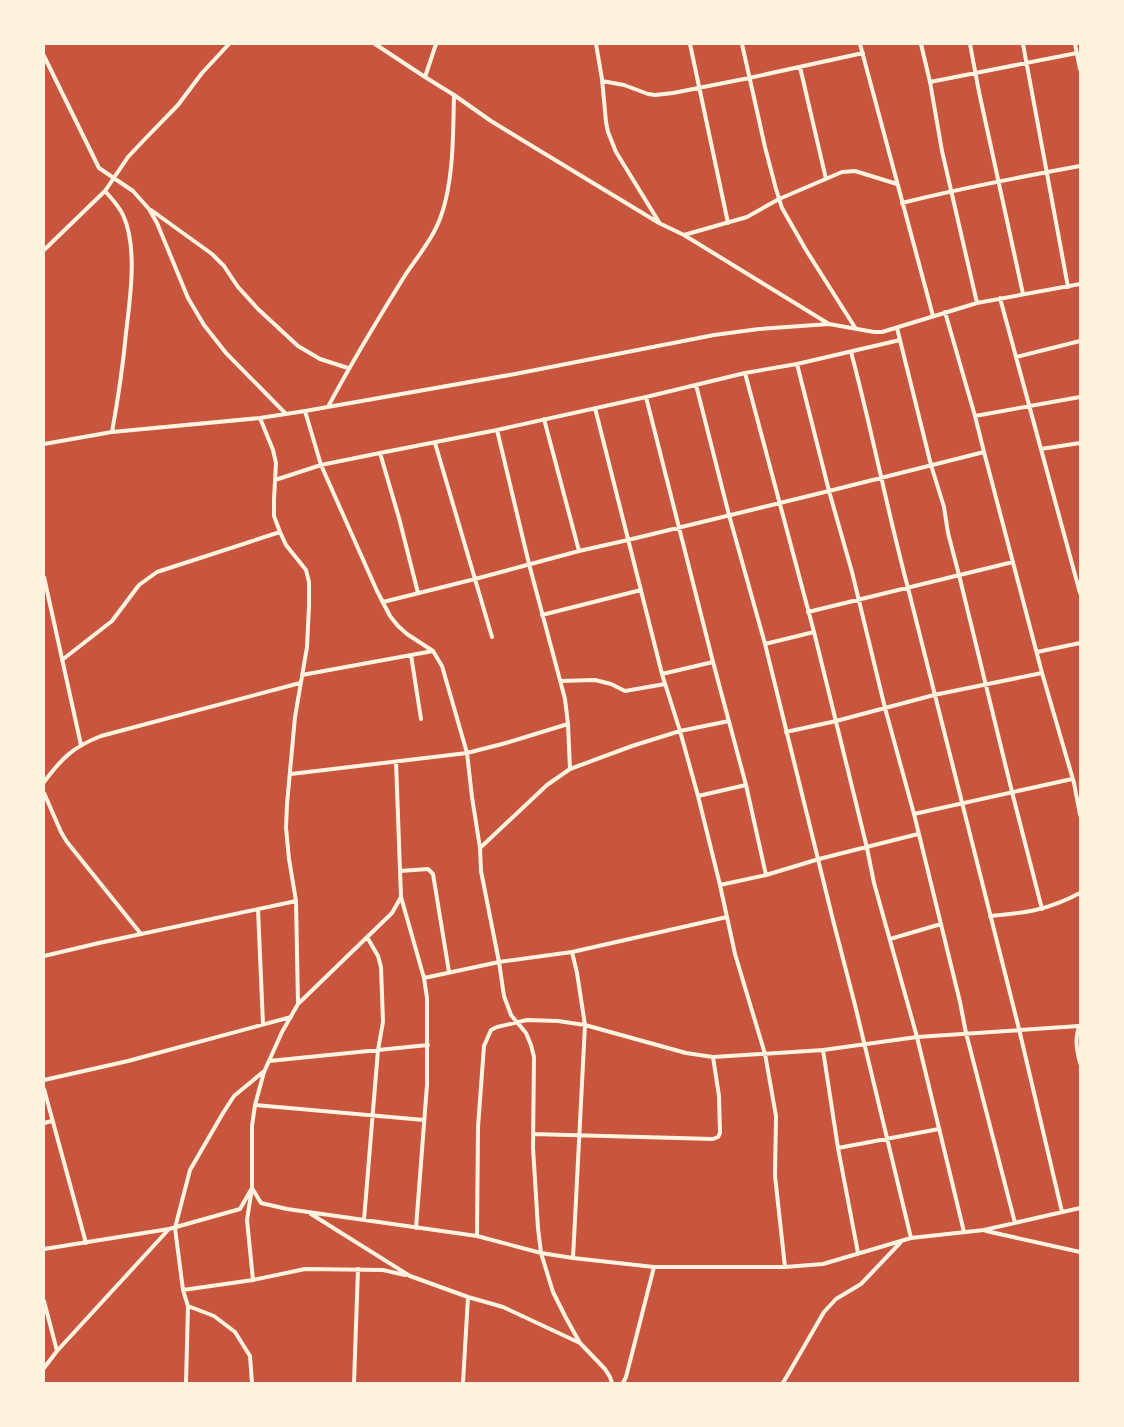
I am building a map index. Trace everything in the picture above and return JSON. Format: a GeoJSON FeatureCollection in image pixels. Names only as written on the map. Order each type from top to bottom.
{"type":"FeatureCollection","features":[{"type":"Feature","properties":{"kind":"street"},"geometry":{"type":"LineString","coordinates":[[44,250],[105,191],[128,158],[178,105],[202,73],[229,44]]}},
{"type":"Feature","properties":{"kind":"street"},"geometry":{"type":"LineString","coordinates":[[375,44],[491,121],[659,223],[684,235],[829,324]]}},
{"type":"Feature","properties":{"kind":"street"},"geometry":{"type":"LineString","coordinates":[[425,77],[436,44]]}},
{"type":"Feature","properties":{"kind":"street"},"geometry":{"type":"LineString","coordinates":[[596,44],[606,122],[612,142],[616,152],[659,223]]}},
{"type":"Feature","properties":{"kind":"street"},"geometry":{"type":"LineString","coordinates":[[690,44],[728,223]]}},
{"type":"Feature","properties":{"kind":"street"},"geometry":{"type":"LineString","coordinates":[[742,44],[779,199],[791,225],[856,329]]}},
{"type":"Feature","properties":{"kind":"street"},"geometry":{"type":"LineString","coordinates":[[860,44],[933,316]]}},
{"type":"Feature","properties":{"kind":"street"},"geometry":{"type":"LineString","coordinates":[[921,44],[930,82],[942,151],[977,303]]}},
{"type":"Feature","properties":{"kind":"street"},"geometry":{"type":"LineString","coordinates":[[970,44],[1022,294]]}},
{"type":"Feature","properties":{"kind":"street"},"geometry":{"type":"LineString","coordinates":[[1023,44],[1068,286]]}},
{"type":"Feature","properties":{"kind":"street"},"geometry":{"type":"LineString","coordinates":[[1075,44],[1080,69]]}},
{"type":"Feature","properties":{"kind":"street"},"geometry":{"type":"LineString","coordinates":[[930,82],[1076,53]]}},
{"type":"Feature","properties":{"kind":"street"},"geometry":{"type":"LineString","coordinates":[[602,81],[624,85],[655,95],[699,88],[863,54]]}},
{"type":"Feature","properties":{"kind":"street"},"geometry":{"type":"LineString","coordinates":[[44,56],[94,160],[102,171],[133,191],[149,208],[212,254],[224,266],[234,282],[247,297],[298,346],[320,359],[348,368]]}},
{"type":"Feature","properties":{"kind":"street"},"geometry":{"type":"LineString","coordinates":[[800,67],[826,179]]}},
{"type":"Feature","properties":{"kind":"street"},"geometry":{"type":"LineString","coordinates":[[329,406],[348,368],[426,246],[441,218],[448,190],[453,137],[454,95]]}},
{"type":"Feature","properties":{"kind":"street"},"geometry":{"type":"LineString","coordinates":[[902,203],[998,180],[1080,166]]}},
{"type":"Feature","properties":{"kind":"street"},"geometry":{"type":"LineString","coordinates":[[684,235],[753,215],[779,199],[842,172],[855,171],[897,184]]}},
{"type":"Feature","properties":{"kind":"street"},"geometry":{"type":"LineString","coordinates":[[105,191],[124,216],[131,259],[130,303],[118,400],[112,432]]}},
{"type":"Feature","properties":{"kind":"street"},"geometry":{"type":"LineString","coordinates":[[149,208],[188,298],[204,324],[226,353],[286,414]]}},
{"type":"Feature","properties":{"kind":"street"},"geometry":{"type":"LineString","coordinates":[[44,444],[112,432],[260,418],[305,411],[515,374],[714,335],[769,328],[829,324],[882,332],[977,303],[1080,284]]}},
{"type":"Feature","properties":{"kind":"street"},"geometry":{"type":"LineString","coordinates":[[1000,298],[1080,593]]}},
{"type":"Feature","properties":{"kind":"street"},"geometry":{"type":"LineString","coordinates":[[945,312],[976,416],[1042,672],[1073,781],[1080,815]]}},
{"type":"Feature","properties":{"kind":"street"},"geometry":{"type":"LineString","coordinates":[[897,328],[931,465],[944,507],[947,530],[1042,909]]}},
{"type":"Feature","properties":{"kind":"street"},"geometry":{"type":"LineString","coordinates":[[275,480],[321,465],[496,430],[646,397],[746,372],[797,364],[900,340]]}},
{"type":"Feature","properties":{"kind":"street"},"geometry":{"type":"LineString","coordinates":[[1016,357],[1080,341]]}},
{"type":"Feature","properties":{"kind":"street"},"geometry":{"type":"LineString","coordinates":[[850,352],[934,696],[1019,1029],[1062,1212]]}},
{"type":"Feature","properties":{"kind":"street"},"geometry":{"type":"LineString","coordinates":[[797,364],[914,814],[966,1033],[1015,1223]]}},
{"type":"Feature","properties":{"kind":"street"},"geometry":{"type":"LineString","coordinates":[[746,372],[814,632],[874,883],[917,1037],[964,1232]]}},
{"type":"Feature","properties":{"kind":"street"},"geometry":{"type":"LineString","coordinates":[[696,385],[729,515],[765,644],[911,1238]]}},
{"type":"Feature","properties":{"kind":"street"},"geometry":{"type":"LineString","coordinates":[[646,397],[746,786],[766,875]]}},
{"type":"Feature","properties":{"kind":"street"},"geometry":{"type":"LineString","coordinates":[[976,416],[1080,397]]}},
{"type":"Feature","properties":{"kind":"street"},"geometry":{"type":"LineString","coordinates":[[595,408],[662,674],[698,796],[735,954],[765,1054],[776,1116],[775,1176],[785,1267]]}},
{"type":"Feature","properties":{"kind":"street"},"geometry":{"type":"LineString","coordinates":[[305,411],[321,465],[390,616],[398,626],[433,651],[442,666],[467,753],[480,848],[481,871],[500,962],[504,996],[508,1008],[526,1033],[534,1056],[533,1134],[541,1253],[553,1292],[580,1343],[605,1369],[612,1383]]}},
{"type":"Feature","properties":{"kind":"street"},"geometry":{"type":"LineString","coordinates":[[260,418],[273,450],[276,463],[274,516],[286,545],[306,570],[309,582],[310,606],[307,647],[296,718],[286,828],[288,859],[296,901],[298,1004]]}},
{"type":"Feature","properties":{"kind":"street"},"geometry":{"type":"LineString","coordinates":[[544,419],[579,551]]}},
{"type":"Feature","properties":{"kind":"street"},"geometry":{"type":"LineString","coordinates":[[496,430],[565,699],[570,769]]}},
{"type":"Feature","properties":{"kind":"street"},"geometry":{"type":"LineString","coordinates":[[436,442],[492,637]]}},
{"type":"Feature","properties":{"kind":"street"},"geometry":{"type":"LineString","coordinates":[[1041,449],[1080,443]]}},
{"type":"Feature","properties":{"kind":"street"},"geometry":{"type":"LineString","coordinates":[[383,602],[579,551],[880,479],[984,452]]}},
{"type":"Feature","properties":{"kind":"street"},"geometry":{"type":"LineString","coordinates":[[380,453],[418,593]]}},
{"type":"Feature","properties":{"kind":"street"},"geometry":{"type":"LineString","coordinates":[[62,660],[112,621],[138,585],[157,572],[280,532]]}},
{"type":"Feature","properties":{"kind":"street"},"geometry":{"type":"LineString","coordinates":[[808,612],[1013,562]]}},
{"type":"Feature","properties":{"kind":"street"},"geometry":{"type":"LineString","coordinates":[[44,577],[81,745]]}},
{"type":"Feature","properties":{"kind":"street"},"geometry":{"type":"LineString","coordinates":[[542,615],[641,590]]}},
{"type":"Feature","properties":{"kind":"street"},"geometry":{"type":"LineString","coordinates":[[765,644],[814,632]]}},
{"type":"Feature","properties":{"kind":"street"},"geometry":{"type":"LineString","coordinates":[[1037,652],[1080,643]]}},
{"type":"Feature","properties":{"kind":"street"},"geometry":{"type":"LineString","coordinates":[[302,675],[433,651]]}},
{"type":"Feature","properties":{"kind":"street"},"geometry":{"type":"LineString","coordinates":[[411,655],[421,719]]}},
{"type":"Feature","properties":{"kind":"street"},"geometry":{"type":"LineString","coordinates":[[662,674],[713,662]]}},
{"type":"Feature","properties":{"kind":"street"},"geometry":{"type":"LineString","coordinates":[[786,732],[1042,672]]}},
{"type":"Feature","properties":{"kind":"street"},"geometry":{"type":"LineString","coordinates":[[560,681],[595,680],[611,684],[625,691],[665,684]]}},
{"type":"Feature","properties":{"kind":"street"},"geometry":{"type":"LineString","coordinates":[[44,782],[68,754],[81,745],[101,736],[300,684]]}},
{"type":"Feature","properties":{"kind":"street"},"geometry":{"type":"LineString","coordinates":[[480,848],[547,785],[570,769],[680,731],[729,721]]}},
{"type":"Feature","properties":{"kind":"street"},"geometry":{"type":"LineString","coordinates":[[290,774],[467,753],[568,724]]}},
{"type":"Feature","properties":{"kind":"street"},"geometry":{"type":"LineString","coordinates":[[396,762],[401,897],[424,978],[427,998],[428,1044],[416,1228]]}},
{"type":"Feature","properties":{"kind":"street"},"geometry":{"type":"LineString","coordinates":[[914,814],[1012,792],[1073,781],[1080,782]]}},
{"type":"Feature","properties":{"kind":"street"},"geometry":{"type":"LineString","coordinates":[[698,796],[746,786]]}},
{"type":"Feature","properties":{"kind":"street"},"geometry":{"type":"LineString","coordinates":[[44,793],[67,842],[141,934]]}},
{"type":"Feature","properties":{"kind":"street"},"geometry":{"type":"LineString","coordinates":[[720,885],[766,875],[918,834]]}},
{"type":"Feature","properties":{"kind":"street"},"geometry":{"type":"LineString","coordinates":[[400,871],[428,869],[434,874],[449,972]]}},
{"type":"Feature","properties":{"kind":"street"},"geometry":{"type":"LineString","coordinates":[[990,916],[1017,914],[1042,909],[1080,893]]}},
{"type":"Feature","properties":{"kind":"street"},"geometry":{"type":"LineString","coordinates":[[253,1280],[247,1220],[252,1188],[252,1126],[255,1105],[268,1061],[298,1004],[392,913],[401,897]]}},
{"type":"Feature","properties":{"kind":"street"},"geometry":{"type":"LineString","coordinates":[[44,956],[296,901]]}},
{"type":"Feature","properties":{"kind":"street"},"geometry":{"type":"LineString","coordinates":[[258,909],[264,1024]]}},
{"type":"Feature","properties":{"kind":"street"},"geometry":{"type":"LineString","coordinates":[[424,978],[500,962],[572,952],[727,917]]}},
{"type":"Feature","properties":{"kind":"street"},"geometry":{"type":"LineString","coordinates":[[890,939],[940,924]]}},
{"type":"Feature","properties":{"kind":"street"},"geometry":{"type":"LineString","coordinates":[[364,1220],[378,1050],[383,1022],[381,967],[378,956],[367,937]]}},
{"type":"Feature","properties":{"kind":"street"},"geometry":{"type":"LineString","coordinates":[[572,952],[585,1025],[573,1258]]}},
{"type":"Feature","properties":{"kind":"street"},"geometry":{"type":"LineString","coordinates":[[44,1080],[128,1061],[291,1016]]}},
{"type":"Feature","properties":{"kind":"street"},"geometry":{"type":"LineString","coordinates":[[478,1236],[478,1127],[484,1046],[491,1030],[497,1027],[537,1020],[558,1021],[585,1025],[698,1056],[713,1057],[823,1050],[917,1037],[1080,1026]]}},
{"type":"Feature","properties":{"kind":"street"},"geometry":{"type":"LineString","coordinates":[[1080,1026],[1077,1031],[1076,1041],[1080,1063]]}},
{"type":"Feature","properties":{"kind":"street"},"geometry":{"type":"LineString","coordinates":[[268,1061],[428,1044]]}},
{"type":"Feature","properties":{"kind":"street"},"geometry":{"type":"LineString","coordinates":[[823,1050],[838,1148],[858,1253]]}},
{"type":"Feature","properties":{"kind":"street"},"geometry":{"type":"LineString","coordinates":[[533,1134],[718,1137],[720,1133],[720,1104],[713,1057]]}},
{"type":"Feature","properties":{"kind":"street"},"geometry":{"type":"LineString","coordinates":[[186,1383],[188,1306],[183,1290],[175,1228],[190,1170],[234,1096],[264,1072]]}},
{"type":"Feature","properties":{"kind":"street"},"geometry":{"type":"LineString","coordinates":[[44,1089],[86,1243]]}},
{"type":"Feature","properties":{"kind":"street"},"geometry":{"type":"LineString","coordinates":[[255,1105],[424,1120]]}},
{"type":"Feature","properties":{"kind":"street"},"geometry":{"type":"LineString","coordinates":[[44,1123],[52,1121]]}},
{"type":"Feature","properties":{"kind":"street"},"geometry":{"type":"LineString","coordinates":[[838,1148],[940,1129]]}},
{"type":"Feature","properties":{"kind":"street"},"geometry":{"type":"LineString","coordinates":[[252,1188],[261,1203],[309,1213],[478,1236],[541,1253],[654,1267],[785,1267],[823,1264],[911,1238],[984,1230],[1080,1208]]}},
{"type":"Feature","properties":{"kind":"street"},"geometry":{"type":"LineString","coordinates":[[44,1249],[175,1228],[240,1209],[252,1188]]}},
{"type":"Feature","properties":{"kind":"street"},"geometry":{"type":"LineString","coordinates":[[309,1213],[410,1276]]}},
{"type":"Feature","properties":{"kind":"street"},"geometry":{"type":"LineString","coordinates":[[44,1368],[57,1351],[169,1229]]}},
{"type":"Feature","properties":{"kind":"street"},"geometry":{"type":"LineString","coordinates":[[984,1230],[1080,1252]]}},
{"type":"Feature","properties":{"kind":"street"},"geometry":{"type":"LineString","coordinates":[[783,1383],[824,1312],[836,1299],[861,1284],[902,1241]]}},
{"type":"Feature","properties":{"kind":"street"},"geometry":{"type":"LineString","coordinates":[[623,1383],[654,1267]]}},
{"type":"Feature","properties":{"kind":"street"},"geometry":{"type":"LineString","coordinates":[[183,1290],[253,1280],[305,1269],[383,1270],[410,1276],[468,1298],[503,1306],[580,1343]]}},
{"type":"Feature","properties":{"kind":"street"},"geometry":{"type":"LineString","coordinates":[[354,1383],[358,1269]]}},
{"type":"Feature","properties":{"kind":"street"},"geometry":{"type":"LineString","coordinates":[[463,1383],[468,1298]]}},
{"type":"Feature","properties":{"kind":"street"},"geometry":{"type":"LineString","coordinates":[[44,1301],[57,1351]]}},
{"type":"Feature","properties":{"kind":"street"},"geometry":{"type":"LineString","coordinates":[[188,1306],[214,1316],[235,1332],[250,1356],[252,1383]]}}]}
